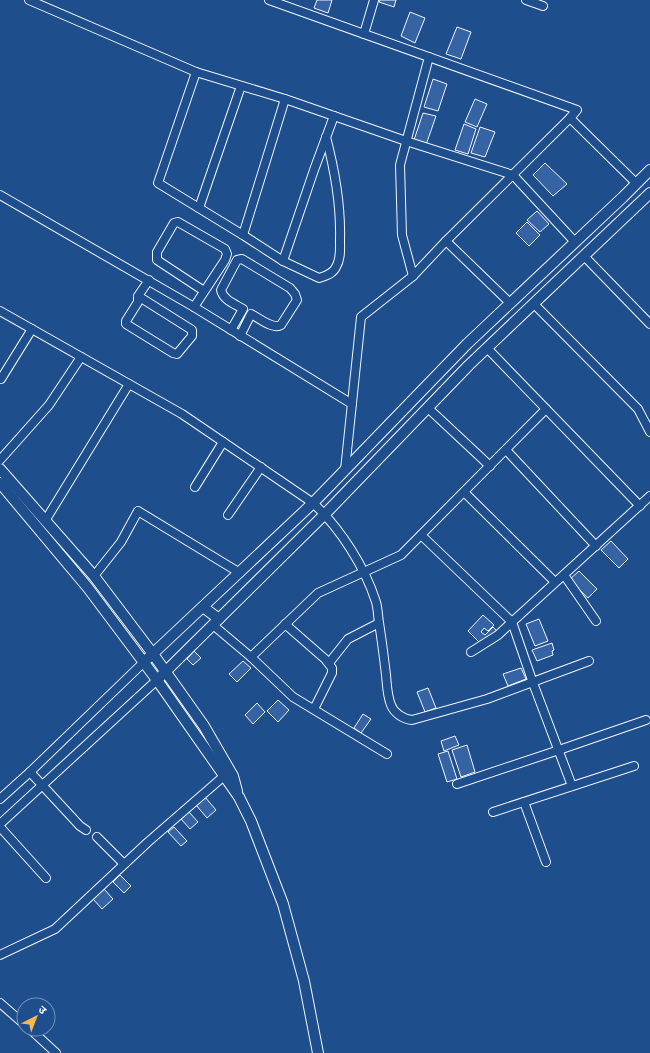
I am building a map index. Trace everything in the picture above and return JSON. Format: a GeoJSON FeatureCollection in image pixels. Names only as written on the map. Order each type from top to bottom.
{"type":"FeatureCollection","features":[{"type":"Feature","properties":{"kind":"street"},"geometry":{"type":"LineString","coordinates":[[29,0],[196,72],[285,99],[406,141],[513,175],[575,242]]}},
{"type":"Feature","properties":{"kind":"street"},"geometry":{"type":"LineString","coordinates":[[269,0],[577,110],[413,276],[361,317],[345,470]]}},
{"type":"Feature","properties":{"kind":"street"},"geometry":{"type":"LineString","coordinates":[[364,34],[374,0]]}},
{"type":"Feature","properties":{"kind":"street"},"geometry":{"type":"LineString","coordinates":[[526,0],[543,6]]}},
{"type":"Feature","properties":{"kind":"street"},"geometry":{"type":"LineString","coordinates":[[413,276],[402,235],[400,165],[429,57]]}},
{"type":"Feature","properties":{"kind":"street"},"geometry":{"type":"LineString","coordinates":[[196,72],[158,183],[283,261],[319,278],[329,275],[336,269],[340,257],[338,200],[334,169],[326,137]]}},
{"type":"Feature","properties":{"kind":"street"},"geometry":{"type":"LineString","coordinates":[[199,208],[242,86]]}},
{"type":"Feature","properties":{"kind":"street"},"geometry":{"type":"LineString","coordinates":[[243,235],[285,99]]}},
{"type":"Feature","properties":{"kind":"street"},"geometry":{"type":"LineString","coordinates":[[283,261],[334,116]]}},
{"type":"Feature","properties":{"kind":"street"},"geometry":{"type":"LineString","coordinates":[[570,118],[636,183]]}},
{"type":"Feature","properties":{"kind":"street"},"geometry":{"type":"LineString","coordinates":[[0,799],[313,503],[467,344],[650,170]]}},
{"type":"Feature","properties":{"kind":"street"},"geometry":{"type":"LineString","coordinates":[[0,194],[194,307],[352,404]]}},
{"type":"Feature","properties":{"kind":"street"},"geometry":{"type":"LineString","coordinates":[[0,824],[166,672],[325,514],[487,348],[649,195]]}},
{"type":"Feature","properties":{"kind":"street"},"geometry":{"type":"LineString","coordinates":[[194,307],[225,260],[227,254],[225,249],[178,222],[174,223],[157,252],[156,260],[204,291]]}},
{"type":"Feature","properties":{"kind":"street"},"geometry":{"type":"LineString","coordinates":[[446,241],[510,304]]}},
{"type":"Feature","properties":{"kind":"street"},"geometry":{"type":"LineString","coordinates":[[584,256],[650,324]]}},
{"type":"Feature","properties":{"kind":"street"},"geometry":{"type":"LineString","coordinates":[[242,259],[290,288],[296,297],[296,300],[281,325],[278,326],[274,326],[243,309],[226,299],[221,290],[237,260],[242,259]]}},
{"type":"Feature","properties":{"kind":"street"},"geometry":{"type":"LineString","coordinates":[[138,296],[192,330],[192,336],[177,354],[126,324],[126,321],[138,302],[138,296],[148,280]]}},
{"type":"Feature","properties":{"kind":"street"},"geometry":{"type":"LineString","coordinates":[[534,304],[638,409],[650,432]]}},
{"type":"Feature","properties":{"kind":"street"},"geometry":{"type":"LineString","coordinates":[[231,330],[243,309]]}},
{"type":"Feature","properties":{"kind":"street"},"geometry":{"type":"LineString","coordinates":[[0,311],[182,414],[313,503],[325,514],[347,542],[363,572],[376,603],[388,697],[391,707],[405,719],[412,720],[487,699],[589,661]]}},
{"type":"Feature","properties":{"kind":"street"},"geometry":{"type":"LineString","coordinates":[[240,336],[251,314]]}},
{"type":"Feature","properties":{"kind":"street"},"geometry":{"type":"LineString","coordinates":[[1,379],[32,329]]}},
{"type":"Feature","properties":{"kind":"street"},"geometry":{"type":"LineString","coordinates":[[487,348],[640,506]]}},
{"type":"Feature","properties":{"kind":"street"},"geometry":{"type":"LineString","coordinates":[[0,460],[50,406],[82,358]]}},
{"type":"Feature","properties":{"kind":"street"},"geometry":{"type":"LineString","coordinates":[[46,521],[129,384]]}},
{"type":"Feature","properties":{"kind":"street"},"geometry":{"type":"LineString","coordinates":[[428,408],[490,466]]}},
{"type":"Feature","properties":{"kind":"street"},"geometry":{"type":"LineString","coordinates":[[251,657],[318,593],[401,555],[546,409]]}},
{"type":"Feature","properties":{"kind":"street"},"geometry":{"type":"LineString","coordinates":[[195,487],[223,442]]}},
{"type":"Feature","properties":{"kind":"street"},"geometry":{"type":"LineString","coordinates":[[506,450],[596,546]]}},
{"type":"Feature","properties":{"kind":"street"},"geometry":{"type":"LineString","coordinates":[[228,515],[261,467]]}},
{"type":"Feature","properties":{"kind":"street"},"geometry":{"type":"LineString","coordinates":[[0,469],[94,576],[153,654],[204,726],[227,776],[251,820],[283,904],[304,980],[318,1053]]}},
{"type":"Feature","properties":{"kind":"street"},"geometry":{"type":"LineString","coordinates":[[0,483],[88,588],[227,776]]}},
{"type":"Feature","properties":{"kind":"street"},"geometry":{"type":"LineString","coordinates":[[464,492],[556,582]]}},
{"type":"Feature","properties":{"kind":"street"},"geometry":{"type":"LineString","coordinates":[[471,652],[498,635],[650,496]]}},
{"type":"Feature","properties":{"kind":"street"},"geometry":{"type":"LineString","coordinates":[[94,576],[121,542],[138,511],[240,573]]}},
{"type":"Feature","properties":{"kind":"street"},"geometry":{"type":"LineString","coordinates":[[421,536],[512,622],[533,683],[572,786]]}},
{"type":"Feature","properties":{"kind":"street"},"geometry":{"type":"LineString","coordinates":[[564,575],[596,620]]}},
{"type":"Feature","properties":{"kind":"street"},"geometry":{"type":"LineString","coordinates":[[203,607],[216,622],[293,697],[387,754]]}},
{"type":"Feature","properties":{"kind":"street"},"geometry":{"type":"LineString","coordinates":[[329,663],[348,639],[379,622]]}},
{"type":"Feature","properties":{"kind":"street"},"geometry":{"type":"LineString","coordinates":[[285,624],[329,663],[332,668],[332,673],[314,709]]}},
{"type":"Feature","properties":{"kind":"street"},"geometry":{"type":"LineString","coordinates":[[457,784],[646,720]]}},
{"type":"Feature","properties":{"kind":"street"},"geometry":{"type":"LineString","coordinates":[[493,812],[634,766]]}},
{"type":"Feature","properties":{"kind":"street"},"geometry":{"type":"LineString","coordinates":[[30,772],[80,826],[86,830]]}},
{"type":"Feature","properties":{"kind":"street"},"geometry":{"type":"LineString","coordinates":[[0,955],[44,936],[56,929],[160,830],[227,776]]}},
{"type":"Feature","properties":{"kind":"street"},"geometry":{"type":"LineString","coordinates":[[524,802],[546,862]]}},
{"type":"Feature","properties":{"kind":"street"},"geometry":{"type":"LineString","coordinates":[[0,828],[46,878]]}},
{"type":"Feature","properties":{"kind":"street"},"geometry":{"type":"LineString","coordinates":[[97,837],[124,864]]}},
{"type":"Feature","properties":{"kind":"street"},"geometry":{"type":"LineString","coordinates":[[0,1003],[16,1017]]}},
{"type":"Feature","properties":{"kind":"street"},"geometry":{"type":"LineString","coordinates":[[39,1037],[56,1053]]}},
{"type":"Feature","properties":{"kind":"building"},"geometry":{"type":"Polygon","coordinates":[[[317,0],[332,0],[328,13],[314,8],[317,0]]]}},
{"type":"Feature","properties":{"kind":"building"},"geometry":{"type":"Polygon","coordinates":[[[380,0],[396,0],[394,7],[379,2],[380,0]]]}},
{"type":"Feature","properties":{"kind":"building"},"geometry":{"type":"Polygon","coordinates":[[[410,12],[425,18],[415,43],[401,36],[410,12]]]}},
{"type":"Feature","properties":{"kind":"building"},"geometry":{"type":"Polygon","coordinates":[[[457,27],[471,32],[461,59],[446,54],[457,27]]]}},
{"type":"Feature","properties":{"kind":"building"},"geometry":{"type":"Polygon","coordinates":[[[433,79],[447,84],[438,111],[424,107],[433,79]]]}},
{"type":"Feature","properties":{"kind":"building"},"geometry":{"type":"Polygon","coordinates":[[[475,99],[487,104],[477,127],[465,122],[475,99]]]}},
{"type":"Feature","properties":{"kind":"building"},"geometry":{"type":"Polygon","coordinates":[[[423,113],[436,116],[426,145],[414,140],[423,113]]]}},
{"type":"Feature","properties":{"kind":"building"},"geometry":{"type":"Polygon","coordinates":[[[464,124],[476,129],[468,154],[455,150],[464,124]]]}},
{"type":"Feature","properties":{"kind":"building"},"geometry":{"type":"Polygon","coordinates":[[[480,127],[495,132],[485,157],[471,153],[480,127]]]}},
{"type":"Feature","properties":{"kind":"building"},"geometry":{"type":"Polygon","coordinates":[[[545,163],[567,184],[553,196],[533,175],[545,163]]]}},
{"type":"Feature","properties":{"kind":"building"},"geometry":{"type":"Polygon","coordinates":[[[537,211],[549,224],[540,232],[527,220],[537,211]]]}},
{"type":"Feature","properties":{"kind":"building"},"geometry":{"type":"Polygon","coordinates":[[[527,222],[540,235],[529,246],[516,233],[527,222]]]}},
{"type":"Feature","properties":{"kind":"building"},"geometry":{"type":"Polygon","coordinates":[[[611,541],[628,559],[619,568],[601,550],[611,541]]]}},
{"type":"Feature","properties":{"kind":"building"},"geometry":{"type":"Polygon","coordinates":[[[579,571],[597,589],[588,598],[569,580],[579,571]]]}},
{"type":"Feature","properties":{"kind":"building"},"geometry":{"type":"Polygon","coordinates":[[[483,615],[494,625],[488,631],[484,628],[481,632],[485,635],[493,627],[497,631],[482,645],[468,631],[483,615]]]}},
{"type":"Feature","properties":{"kind":"building"},"geometry":{"type":"Polygon","coordinates":[[[539,619],[548,641],[535,646],[526,624],[539,619]]]}},
{"type":"Feature","properties":{"kind":"building"},"geometry":{"type":"Polygon","coordinates":[[[552,643],[554,650],[552,651],[553,655],[537,661],[532,650],[552,643]]]}},
{"type":"Feature","properties":{"kind":"building"},"geometry":{"type":"Polygon","coordinates":[[[194,651],[201,658],[193,665],[187,659],[194,651]]]}},
{"type":"Feature","properties":{"kind":"building"},"geometry":{"type":"Polygon","coordinates":[[[243,661],[251,668],[237,682],[229,674],[243,661]]]}},
{"type":"Feature","properties":{"kind":"building"},"geometry":{"type":"Polygon","coordinates":[[[521,668],[526,679],[508,686],[503,674],[521,668]]]}},
{"type":"Feature","properties":{"kind":"building"},"geometry":{"type":"Polygon","coordinates":[[[428,688],[436,708],[425,712],[417,692],[428,688]]]}},
{"type":"Feature","properties":{"kind":"building"},"geometry":{"type":"Polygon","coordinates":[[[278,700],[289,710],[278,722],[267,711],[278,700]]]}},
{"type":"Feature","properties":{"kind":"building"},"geometry":{"type":"Polygon","coordinates":[[[257,703],[265,712],[253,724],[245,715],[257,703]]]}},
{"type":"Feature","properties":{"kind":"building"},"geometry":{"type":"Polygon","coordinates":[[[363,714],[371,719],[361,733],[354,728],[363,714]]]}},
{"type":"Feature","properties":{"kind":"building"},"geometry":{"type":"Polygon","coordinates":[[[455,736],[459,745],[444,751],[441,741],[455,736]]]}},
{"type":"Feature","properties":{"kind":"building"},"geometry":{"type":"Polygon","coordinates":[[[467,745],[475,772],[461,777],[452,750],[467,745]]]}},
{"type":"Feature","properties":{"kind":"building"},"geometry":{"type":"Polygon","coordinates":[[[448,751],[457,779],[447,782],[438,754],[448,751]]]}},
{"type":"Feature","properties":{"kind":"building"},"geometry":{"type":"Polygon","coordinates":[[[205,797],[216,810],[207,818],[196,805],[205,797]]]}},
{"type":"Feature","properties":{"kind":"building"},"geometry":{"type":"Polygon","coordinates":[[[189,812],[198,822],[190,829],[181,819],[189,812]]]}},
{"type":"Feature","properties":{"kind":"building"},"geometry":{"type":"Polygon","coordinates":[[[174,827],[187,841],[181,846],[168,832],[174,827]]]}},
{"type":"Feature","properties":{"kind":"building"},"geometry":{"type":"Polygon","coordinates":[[[120,875],[131,886],[124,893],[113,882],[120,875]]]}},
{"type":"Feature","properties":{"kind":"building"},"geometry":{"type":"Polygon","coordinates":[[[104,889],[113,899],[102,909],[93,899],[104,889]]]}}]}
